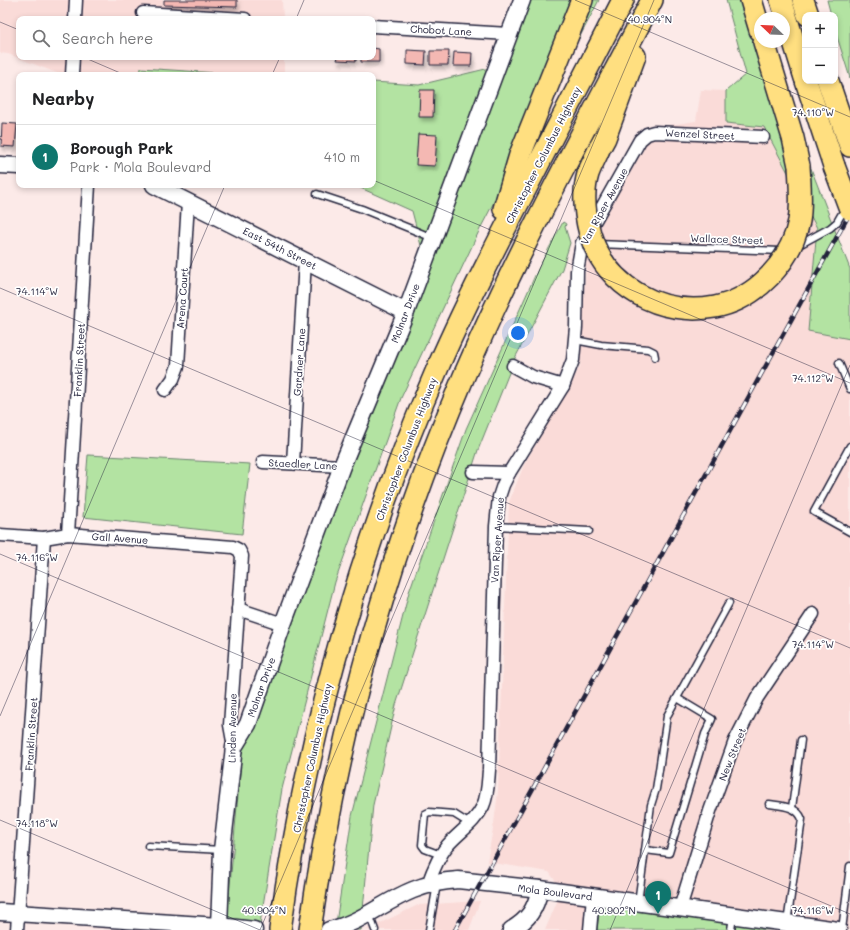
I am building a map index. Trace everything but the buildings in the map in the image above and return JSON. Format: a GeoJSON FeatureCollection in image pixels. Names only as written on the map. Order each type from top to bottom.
{"type":"FeatureCollection","features":[{"type":"Feature","properties":{"kind":"highway"},"geometry":{"type":"LineString","coordinates":[[487,263],[520,155],[581,0]]}},
{"type":"Feature","properties":{"kind":"highway","name":"Christopher Columbus Highway"},"geometry":{"type":"LineString","coordinates":[[281,924],[300,809],[314,741],[336,653],[382,508],[409,436],[454,330],[623,0]]}},
{"type":"Feature","properties":{"kind":"highway"},"geometry":{"type":"LineString","coordinates":[[311,924],[330,812],[352,709],[384,594],[425,474],[464,377],[507,282],[652,0]]}},
{"type":"Feature","properties":{"kind":"highway"},"geometry":{"type":"LineString","coordinates":[[656,0],[605,138],[588,174],[584,198],[586,219],[593,244],[602,261],[618,280],[638,294],[661,304],[687,309],[715,307],[740,299],[762,284],[778,268],[791,245],[798,221],[800,192],[799,166],[766,48]]}},
{"type":"Feature","properties":{"kind":"highway"},"geometry":{"type":"LineString","coordinates":[[751,0],[755,12]]}},
{"type":"Feature","properties":{"kind":"highway"},"geometry":{"type":"LineString","coordinates":[[781,0],[802,70]]}},
{"type":"Feature","properties":{"kind":"highway"},"geometry":{"type":"LineString","coordinates":[[803,0],[807,12]]}},
{"type":"Feature","properties":{"kind":"highway"},"geometry":{"type":"LineString","coordinates":[[806,84],[850,209]]}},
{"type":"Feature","properties":{"kind":"highway"},"geometry":{"type":"LineString","coordinates":[[829,84],[850,146]]}},
{"type":"Feature","properties":{"kind":"street"},"geometry":{"type":"LineString","coordinates":[[75,16],[76,0]]}},
{"type":"Feature","properties":{"kind":"street","name":"Molnar Drive"},"geometry":{"type":"LineString","coordinates":[[234,747],[248,724],[283,624],[342,466],[406,312],[522,0]]}},
{"type":"Feature","properties":{"kind":"street"},"geometry":{"type":"LineString","coordinates":[[143,13],[194,16]]}},
{"type":"Feature","properties":{"kind":"street","name":"Chobot Lane"},"geometry":{"type":"LineString","coordinates":[[376,26],[510,34]]}},
{"type":"Feature","properties":{"kind":"street"},"geometry":{"type":"LineString","coordinates":[[72,72],[73,60]]}},
{"type":"Feature","properties":{"kind":"street","name":"Wenzel Street"},"geometry":{"type":"LineString","coordinates":[[640,140],[647,134],[654,132],[763,137]]}},
{"type":"Feature","properties":{"kind":"street","name":"Van Riper Avenue"},"geometry":{"type":"LineString","coordinates":[[433,884],[432,871],[441,855],[475,819],[487,794],[496,526],[499,497],[509,473],[563,386],[573,360],[577,271],[582,243],[640,140]]}},
{"type":"Feature","properties":{"kind":"street"},"geometry":{"type":"LineString","coordinates":[[0,165],[16,166]]}},
{"type":"Feature","properties":{"kind":"street","name":"Franklin Street"},"geometry":{"type":"LineString","coordinates":[[68,534],[89,188]]}},
{"type":"Feature","properties":{"kind":"street","name":"East 54th Street"},"geometry":{"type":"LineString","coordinates":[[160,188],[406,312]]}},
{"type":"Feature","properties":{"kind":"street","name":"Arena Court"},"geometry":{"type":"LineString","coordinates":[[165,390],[173,378],[178,366],[188,202]]}},
{"type":"Feature","properties":{"kind":"street","name":"Gardner Lane"},"geometry":{"type":"LineString","coordinates":[[293,463],[305,261]]}},
{"type":"Feature","properties":{"kind":"street"},"geometry":{"type":"LineString","coordinates":[[513,366],[533,377],[563,386]]}},
{"type":"Feature","properties":{"kind":"street","name":"Staedler Lane"},"geometry":{"type":"LineString","coordinates":[[263,462],[342,466]]}},
{"type":"Feature","properties":{"kind":"street"},"geometry":{"type":"LineString","coordinates":[[473,472],[509,473]]}},
{"type":"Feature","properties":{"kind":"street","name":"Gall Avenue"},"geometry":{"type":"LineString","coordinates":[[0,535],[44,538],[68,534],[233,547],[239,550]]}},
{"type":"Feature","properties":{"kind":"street","name":"Franklin Street"},"geometry":{"type":"LineString","coordinates":[[17,930],[44,538]]}},
{"type":"Feature","properties":{"kind":"street","name":"Linden Avenue"},"geometry":{"type":"LineString","coordinates":[[218,928],[222,850],[234,747],[230,725],[242,556],[239,550]]}},
{"type":"Feature","properties":{"kind":"street"},"geometry":{"type":"LineString","coordinates":[[238,609],[283,624]]}},
{"type":"Feature","properties":{"kind":"street","name":"New Street"},"geometry":{"type":"LineString","coordinates":[[680,908],[710,811],[735,741],[757,698],[813,614]]}},
{"type":"Feature","properties":{"kind":"street","name":"Mola Boulevard"},"geometry":{"type":"LineString","coordinates":[[329,930],[359,920],[397,898],[433,884],[458,880],[540,889],[680,908],[732,923],[787,923],[808,928],[838,930]]}},
{"type":"Feature","properties":{"kind":"street"},"geometry":{"type":"LineString","coordinates":[[512,930],[528,918],[540,889]]}},
{"type":"Feature","properties":{"kind":"street"},"geometry":{"type":"LineString","coordinates":[[590,930],[593,896]]}},
{"type":"Feature","properties":{"kind":"street"},"geometry":{"type":"LineString","coordinates":[[0,912],[254,930]]}},
{"type":"Feature","properties":{"kind":"lane"},"geometry":{"type":"LineString","coordinates":[[317,194],[362,209],[433,238]]}},
{"type":"Feature","properties":{"kind":"lane","name":"Wallace Street"},"geometry":{"type":"LineString","coordinates":[[582,243],[780,251],[796,246],[830,228],[837,222],[850,198]]}},
{"type":"Feature","properties":{"kind":"lane"},"geometry":{"type":"LineString","coordinates":[[575,340],[601,345],[648,349],[654,352],[655,357]]}},
{"type":"Feature","properties":{"kind":"lane"},"geometry":{"type":"LineString","coordinates":[[838,363],[850,389]]}},
{"type":"Feature","properties":{"kind":"lane"},"geometry":{"type":"LineString","coordinates":[[850,446],[814,512],[850,532]]}},
{"type":"Feature","properties":{"kind":"lane"},"geometry":{"type":"LineString","coordinates":[[496,526],[589,531]]}},
{"type":"Feature","properties":{"kind":"lane"},"geometry":{"type":"LineString","coordinates":[[638,902],[650,805],[656,789],[667,716],[729,603]]}},
{"type":"Feature","properties":{"kind":"lane"},"geometry":{"type":"LineString","coordinates":[[645,850],[669,853],[704,734],[712,719],[677,698]]}},
{"type":"Feature","properties":{"kind":"lane"},"geometry":{"type":"LineString","coordinates":[[792,808],[801,740]]}},
{"type":"Feature","properties":{"kind":"lane"},"geometry":{"type":"LineString","coordinates":[[770,804],[792,808],[802,819],[787,923]]}},
{"type":"Feature","properties":{"kind":"lane"},"geometry":{"type":"LineString","coordinates":[[441,855],[425,849],[422,845],[425,814],[429,812],[454,814],[470,824]]}},
{"type":"Feature","properties":{"kind":"lane"},"geometry":{"type":"LineString","coordinates":[[148,846],[222,850]]}},
{"type":"Feature","properties":{"kind":"lane"},"geometry":{"type":"LineString","coordinates":[[842,930],[850,866]]}},
{"type":"Feature","properties":{"kind":"lane"},"geometry":{"type":"LineString","coordinates":[[429,930],[433,884]]}},
{"type":"Feature","properties":{"kind":"lane"},"geometry":{"type":"LineString","coordinates":[[369,914],[375,930]]}},
{"type":"Feature","properties":{"kind":"shaded area"},"geometry":{"type":"Polygon","coordinates":[[[0,0],[282,0],[283,16],[16,16],[16,57],[0,53],[0,0]]]}},
{"type":"Feature","properties":{"kind":"shaded area"},"geometry":{"type":"Polygon","coordinates":[[[23,60],[284,60],[284,72],[202,72],[141,68],[140,72],[54,72],[23,60]]]}},
{"type":"Feature","properties":{"kind":"shaded area"},"geometry":{"type":"Polygon","coordinates":[[[701,90],[726,91],[726,123],[764,127],[817,228],[808,331],[850,339],[850,930],[833,930],[601,899],[597,930],[545,930],[562,890],[549,872],[487,862],[498,792],[509,502],[524,465],[580,367],[587,249],[656,127],[696,121],[701,90]]]}},
{"type":"Feature","properties":{"kind":"shaded area"},"geometry":{"type":"Polygon","coordinates":[[[480,901],[469,930],[366,930],[418,905],[480,901]]]}},
{"type":"Feature","properties":{"kind":"green space"},"geometry":{"type":"Polygon","coordinates":[[[522,0],[599,0],[480,229],[401,398],[335,582],[282,789],[259,930],[226,930],[242,750],[425,261],[412,211],[361,188],[376,188],[376,82],[419,85],[498,66],[522,0]]]}},
{"type":"Feature","properties":{"kind":"green space"},"geometry":{"type":"Polygon","coordinates":[[[726,0],[759,0],[763,12],[754,12],[754,48],[773,48],[805,153],[850,269],[850,339],[808,331],[817,228],[764,127],[726,123],[726,91],[746,74],[726,0]]]}},
{"type":"Feature","properties":{"kind":"green space"},"geometry":{"type":"Polygon","coordinates":[[[827,0],[850,0],[850,78],[838,40],[838,12],[830,12],[827,0]]]}},
{"type":"Feature","properties":{"kind":"green space"},"geometry":{"type":"Polygon","coordinates":[[[141,68],[202,72],[140,72],[141,68]]]}},
{"type":"Feature","properties":{"kind":"green space"},"geometry":{"type":"Polygon","coordinates":[[[563,222],[566,224],[565,227],[570,243],[562,269],[515,358],[478,450],[396,705],[373,805],[361,930],[335,930],[352,816],[409,592],[466,429],[538,269],[563,222]]]}},
{"type":"Feature","properties":{"kind":"green space"},"geometry":{"type":"Polygon","coordinates":[[[88,455],[250,464],[242,534],[83,517],[88,455]]]}},
{"type":"Feature","properties":{"kind":"green space"},"geometry":{"type":"Polygon","coordinates":[[[601,898],[833,930],[597,930],[601,898]]]}},
{"type":"Feature","properties":{"kind":"railway"},"geometry":{"type":"LineString","coordinates":[[455,930],[850,213]]}},
{"type":"Feature","properties":{"kind":"place","name":"Borough Park"},"geometry":{"type":"Point","coordinates":[658,914]}}]}
